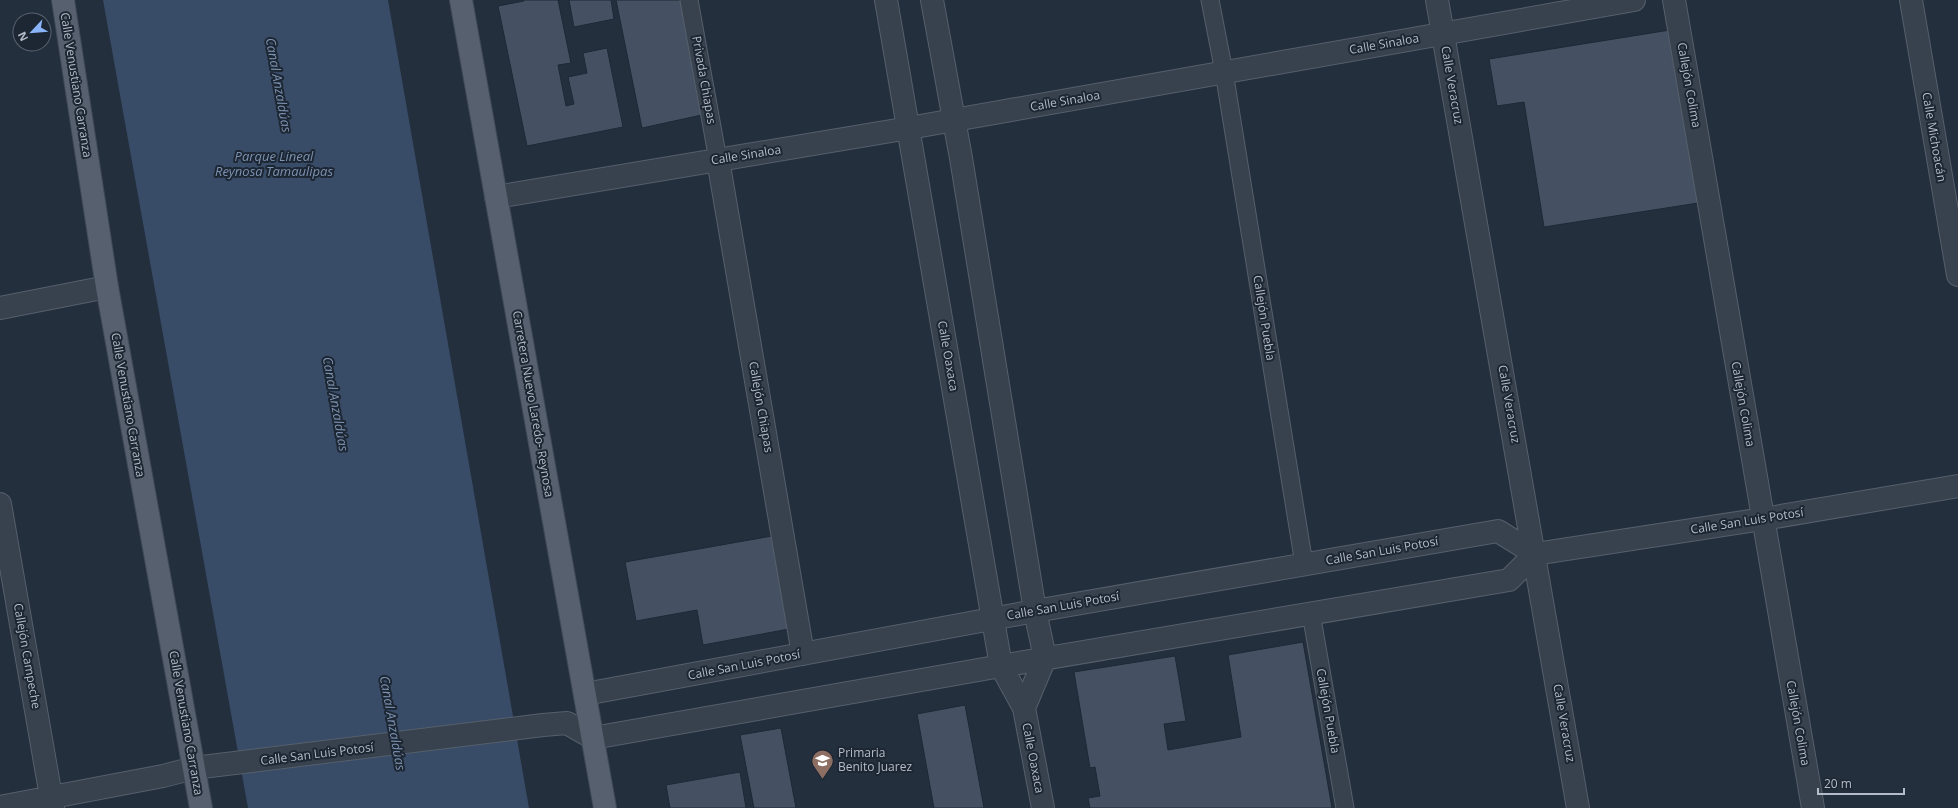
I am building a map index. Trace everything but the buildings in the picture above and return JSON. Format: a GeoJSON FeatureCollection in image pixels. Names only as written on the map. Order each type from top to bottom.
{"type":"FeatureCollection","features":[{"type":"Feature","properties":{"kind":"main road","name":"Calle Venustiano Carranza"},"geometry":{"type":"LineString","coordinates":[[63,0],[107,287],[201,808]]}},
{"type":"Feature","properties":{"kind":"main road","name":"Carretera Nuevo Laredo- Reynosa"},"geometry":{"type":"LineString","coordinates":[[461,0],[605,808]]}},
{"type":"Feature","properties":{"kind":"street","name":"Calle Oaxaca"},"geometry":{"type":"LineString","coordinates":[[886,0],[1001,666],[1024,708],[1043,808]]}},
{"type":"Feature","properties":{"kind":"street"},"geometry":{"type":"LineString","coordinates":[[932,0],[954,120],[1035,611],[1045,658]]}},
{"type":"Feature","properties":{"kind":"street","name":"Calle Veracruz"},"geometry":{"type":"LineString","coordinates":[[1437,0],[1535,554],[1578,808]]}},
{"type":"Feature","properties":{"kind":"street","name":"Calle Sinaloa"},"geometry":{"type":"LineString","coordinates":[[496,197],[909,128],[1634,0]]}},
{"type":"Feature","properties":{"kind":"street","name":"Callejón Colima"},"geometry":{"type":"LineString","coordinates":[[1674,0],[1813,808]]}},
{"type":"Feature","properties":{"kind":"street","name":"Calle Michoacán"},"geometry":{"type":"LineString","coordinates":[[1911,0],[1958,275]]}},
{"type":"Feature","properties":{"kind":"street","name":"Callejón Chiapas"},"geometry":{"type":"LineString","coordinates":[[718,160],[803,654]]}},
{"type":"Feature","properties":{"kind":"street"},"geometry":{"type":"LineString","coordinates":[[0,308],[107,287]]}},
{"type":"Feature","properties":{"kind":"street","name":"Calle San Luis Potosí"},"geometry":{"type":"LineString","coordinates":[[585,694],[1035,611],[1498,531],[1535,554],[1763,519],[1958,486]]}},
{"type":"Feature","properties":{"kind":"street","name":"Callejón Campeche"},"geometry":{"type":"LineString","coordinates":[[0,504],[52,802]]}},
{"type":"Feature","properties":{"kind":"street"},"geometry":{"type":"LineString","coordinates":[[585,694],[567,723],[593,738],[1045,658],[1509,580],[1535,554]]}},
{"type":"Feature","properties":{"kind":"street","name":"Calle Oaxaca"},"geometry":{"type":"LineString","coordinates":[[1024,708],[1045,658]]}},
{"type":"Feature","properties":{"kind":"street","name":"Calle San Luis Potosí"},"geometry":{"type":"LineString","coordinates":[[194,768],[567,723]]}},
{"type":"Feature","properties":{"kind":"street"},"geometry":{"type":"LineString","coordinates":[[0,807],[52,802],[194,768]]}},
{"type":"Feature","properties":{"kind":"lane","name":"Privada Chiapas"},"geometry":{"type":"LineString","coordinates":[[689,0],[718,160]]}},
{"type":"Feature","properties":{"kind":"lane","name":"Callejón Puebla"},"geometry":{"type":"LineString","coordinates":[[1210,0],[1224,72],[1304,564]]}},
{"type":"Feature","properties":{"kind":"lane","name":"Callejón Puebla"},"geometry":{"type":"LineString","coordinates":[[1310,613],[1345,808]]}},
{"type":"Feature","properties":{"kind":"water","name":"Parque Lineal Reynosa Tamaulipas"},"geometry":{"type":"Polygon","coordinates":[[[103,0],[388,0],[529,808],[248,808],[103,0]]]}},
{"type":"Feature","properties":{"kind":"place","name":"Primaria Benito Juarez"},"geometry":{"type":"Point","coordinates":[823,780]}},
{"type":"Feature","properties":{"kind":"water label","name":"Canal Anzaldúas"},"geometry":{"type":"Point","coordinates":[279,85]}},
{"type":"Feature","properties":{"kind":"water label","name":"Canal Anzaldúas"},"geometry":{"type":"Point","coordinates":[336,404]}},
{"type":"Feature","properties":{"kind":"water label","name":"Canal Anzaldúas"},"geometry":{"type":"Point","coordinates":[393,723]}}]}
